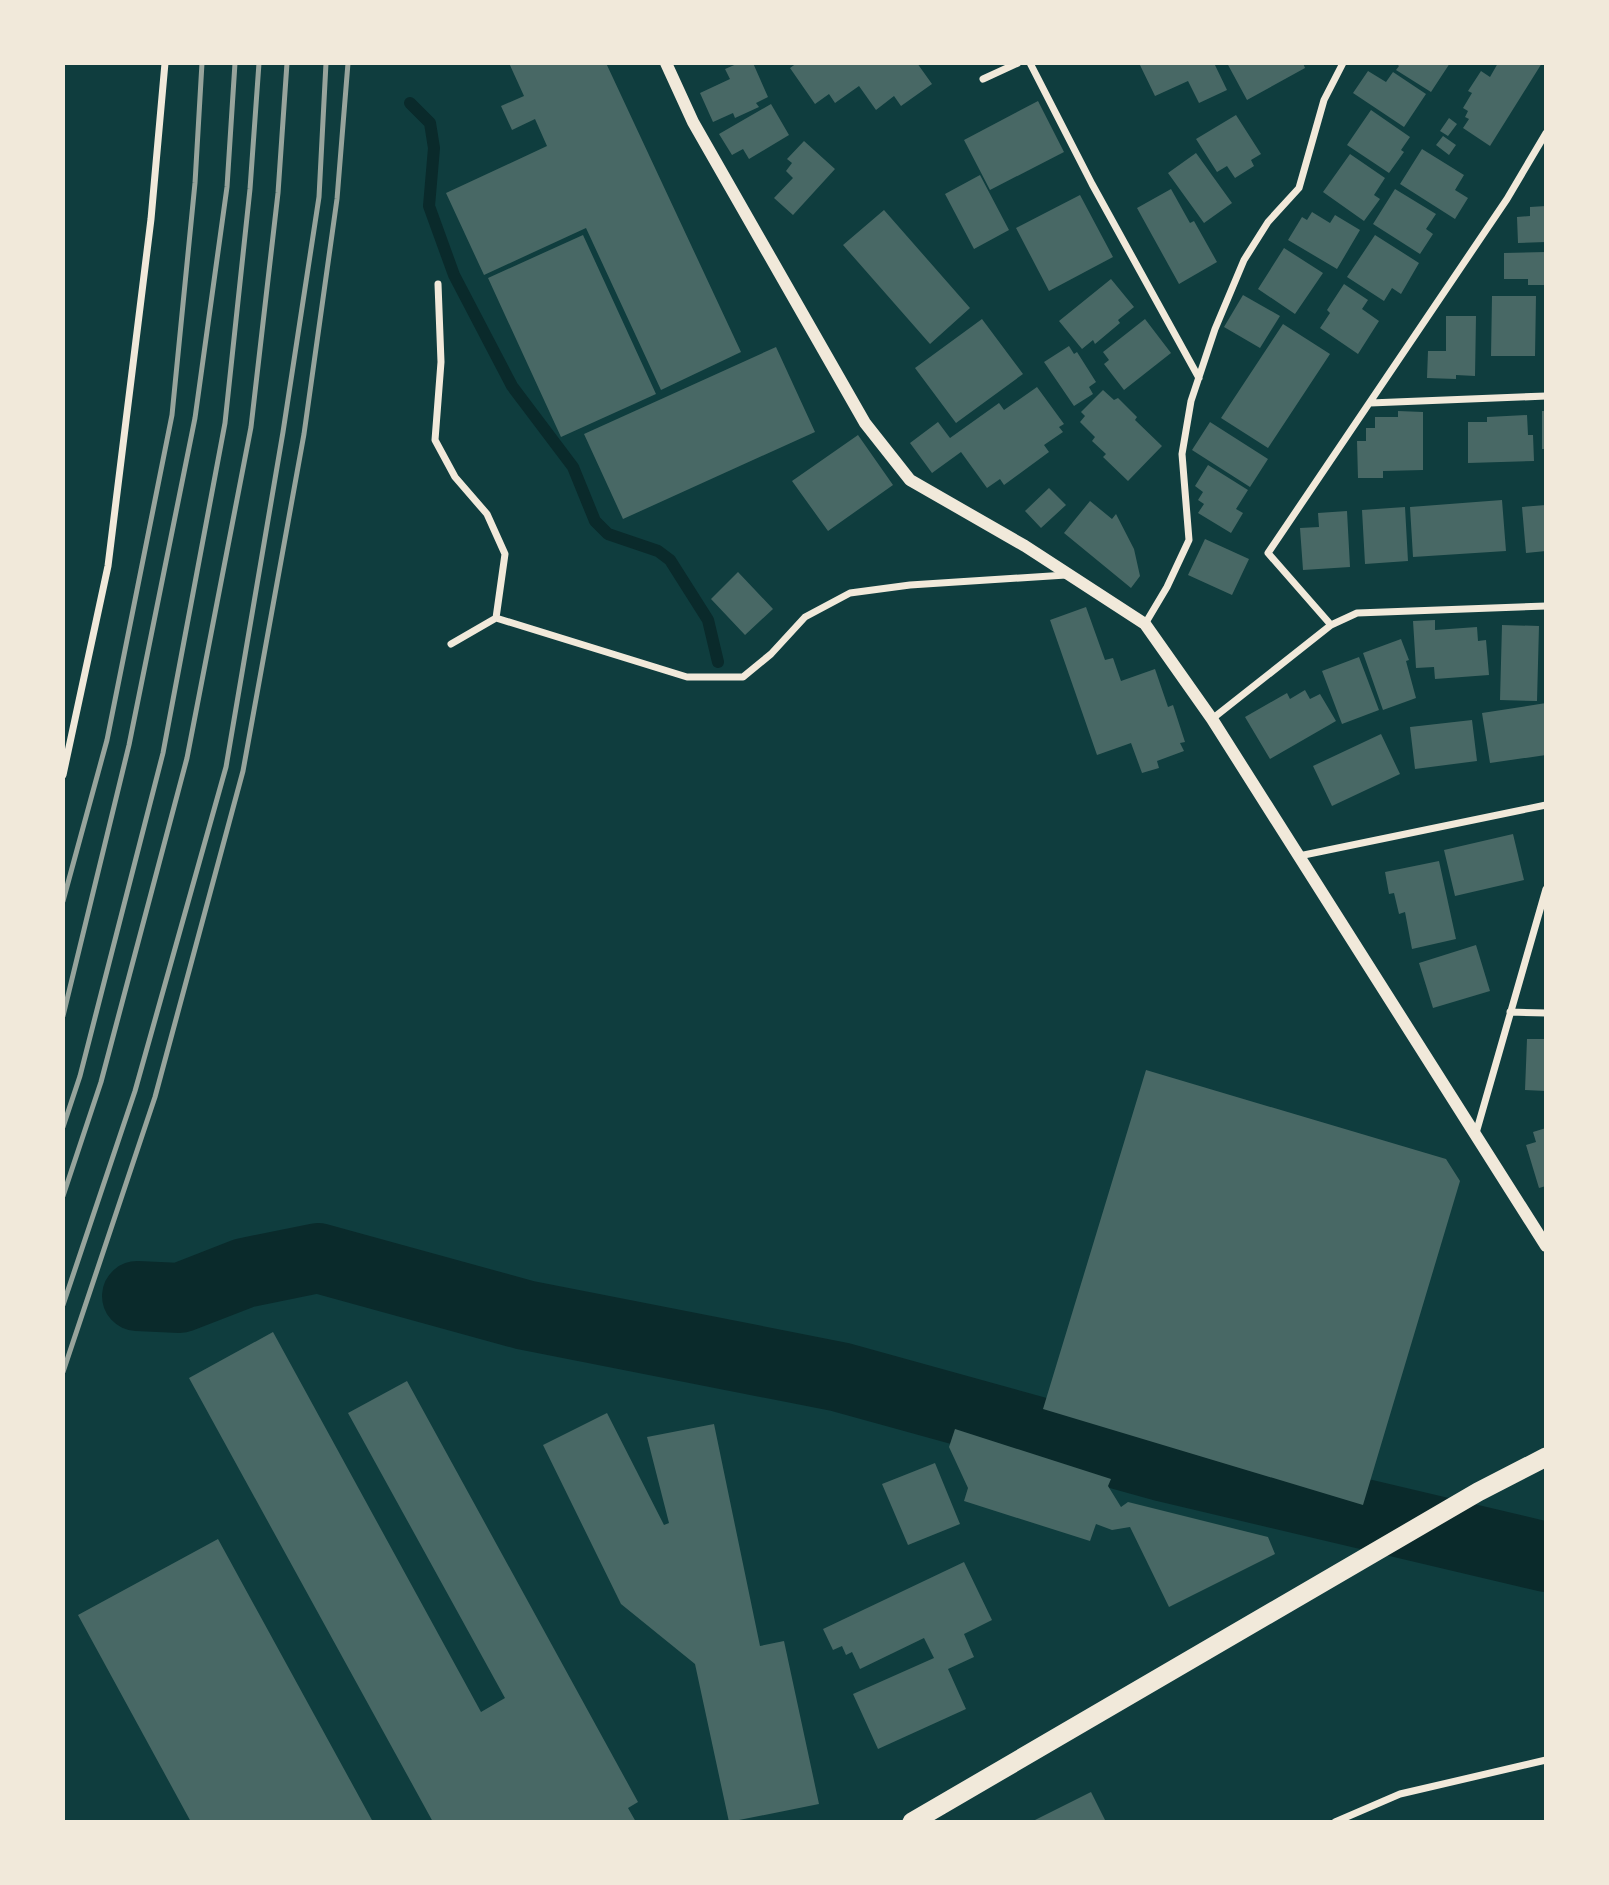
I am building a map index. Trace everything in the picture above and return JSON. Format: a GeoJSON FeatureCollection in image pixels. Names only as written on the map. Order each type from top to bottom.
{"type":"FeatureCollection","features":[{"type":"Feature","properties":{"kind":"highway"},"geometry":{"type":"LineString","coordinates":[[912,1822],[1478,1492],[1546,1457]]}},
{"type":"Feature","properties":{"kind":"street"},"geometry":{"type":"LineString","coordinates":[[63,775],[108,566],[151,219],[165,63]]}},
{"type":"Feature","properties":{"kind":"street"},"geometry":{"type":"LineString","coordinates":[[666,63],[693,122],[865,423],[910,480],[1025,545],[1145,624],[1212,719],[1546,1245]]}},
{"type":"Feature","properties":{"kind":"street"},"geometry":{"type":"LineString","coordinates":[[983,79],[1018,63]]}},
{"type":"Feature","properties":{"kind":"street"},"geometry":{"type":"LineString","coordinates":[[1030,63],[1092,184],[1199,378]]}},
{"type":"Feature","properties":{"kind":"street"},"geometry":{"type":"LineString","coordinates":[[1145,624],[1167,587],[1189,540],[1182,454],[1191,401],[1215,329],[1244,260],[1268,222],[1299,188],[1324,100],[1343,63]]}},
{"type":"Feature","properties":{"kind":"street"},"geometry":{"type":"LineString","coordinates":[[1331,625],[1268,553],[1507,199],[1546,133]]}},
{"type":"Feature","properties":{"kind":"street"},"geometry":{"type":"LineString","coordinates":[[438,284],[441,362],[435,440],[456,477],[487,514],[505,554],[496,618]]}},
{"type":"Feature","properties":{"kind":"street"},"geometry":{"type":"LineString","coordinates":[[1370,403],[1546,396]]}},
{"type":"Feature","properties":{"kind":"street"},"geometry":{"type":"LineString","coordinates":[[451,644],[496,618],[687,677],[743,677],[771,654],[805,617],[850,593],[910,585],[1070,575]]}},
{"type":"Feature","properties":{"kind":"street"},"geometry":{"type":"LineString","coordinates":[[1212,719],[1331,625],[1357,613],[1546,606]]}},
{"type":"Feature","properties":{"kind":"street"},"geometry":{"type":"LineString","coordinates":[[1299,856],[1546,805]]}},
{"type":"Feature","properties":{"kind":"street"},"geometry":{"type":"LineString","coordinates":[[1476,1134],[1546,889]]}},
{"type":"Feature","properties":{"kind":"street"},"geometry":{"type":"LineString","coordinates":[[1510,1012],[1546,1013]]}},
{"type":"Feature","properties":{"kind":"street"},"geometry":{"type":"LineString","coordinates":[[1335,1822],[1400,1794],[1546,1760]]}},
{"type":"Feature","properties":{"kind":"building"},"geometry":{"type":"Polygon","coordinates":[[[509,63],[606,63],[741,352],[661,390],[586,228],[484,275],[446,193],[547,146],[535,119],[512,130],[501,106],[524,96],[509,63]]]}},
{"type":"Feature","properties":{"kind":"building"},"geometry":{"type":"Polygon","coordinates":[[[739,63],[753,63],[768,97],[756,103],[759,107],[735,118],[733,113],[713,122],[700,93],[730,79],[725,69],[739,63]]]}},
{"type":"Feature","properties":{"kind":"building"},"geometry":{"type":"Polygon","coordinates":[[[797,63],[917,63],[932,84],[901,106],[894,96],[876,110],[859,86],[835,103],[829,94],[815,104],[790,68],[797,63]]]}},
{"type":"Feature","properties":{"kind":"building"},"geometry":{"type":"Polygon","coordinates":[[[1139,63],[1214,63],[1227,90],[1199,103],[1188,81],[1155,96],[1139,63]]]}},
{"type":"Feature","properties":{"kind":"building"},"geometry":{"type":"Polygon","coordinates":[[[1227,63],[1303,63],[1305,68],[1247,100],[1227,63]]]}},
{"type":"Feature","properties":{"kind":"building"},"geometry":{"type":"Polygon","coordinates":[[[1396,63],[1450,63],[1431,92],[1396,70],[1399,66],[1396,63]]]}},
{"type":"Feature","properties":{"kind":"building"},"geometry":{"type":"Polygon","coordinates":[[[1498,63],[1542,63],[1490,146],[1463,128],[1469,119],[1465,117],[1468,111],[1463,108],[1472,93],[1468,91],[1481,71],[1490,77],[1498,63]]]}},
{"type":"Feature","properties":{"kind":"building"},"geometry":{"type":"Polygon","coordinates":[[[1368,71],[1386,82],[1393,72],[1426,94],[1404,127],[1353,93],[1368,71]]]}},
{"type":"Feature","properties":{"kind":"building"},"geometry":{"type":"Polygon","coordinates":[[[1038,101],[1064,152],[990,190],[964,140],[1038,101]]]}},
{"type":"Feature","properties":{"kind":"building"},"geometry":{"type":"Polygon","coordinates":[[[771,104],[789,135],[749,159],[743,149],[732,155],[719,134],[771,104]]]}},
{"type":"Feature","properties":{"kind":"building"},"geometry":{"type":"Polygon","coordinates":[[[1371,110],[1410,137],[1401,150],[1404,152],[1389,173],[1347,145],[1371,110]]]}},
{"type":"Feature","properties":{"kind":"building"},"geometry":{"type":"Polygon","coordinates":[[[1236,115],[1261,154],[1251,160],[1254,166],[1235,178],[1227,166],[1217,172],[1196,139],[1236,115]]]}},
{"type":"Feature","properties":{"kind":"building"},"geometry":{"type":"Polygon","coordinates":[[[1449,118],[1457,124],[1448,136],[1440,131],[1449,118]]]}},
{"type":"Feature","properties":{"kind":"building"},"geometry":{"type":"Polygon","coordinates":[[[1443,136],[1456,145],[1449,155],[1436,145],[1443,136]]]}},
{"type":"Feature","properties":{"kind":"building"},"geometry":{"type":"Polygon","coordinates":[[[804,141],[835,169],[793,215],[774,198],[793,178],[786,171],[792,163],[787,159],[804,141]]]}},
{"type":"Feature","properties":{"kind":"building"},"geometry":{"type":"Polygon","coordinates":[[[1422,149],[1464,175],[1455,190],[1468,198],[1455,219],[1400,184],[1422,149]]]}},
{"type":"Feature","properties":{"kind":"building"},"geometry":{"type":"Polygon","coordinates":[[[1196,153],[1232,203],[1204,223],[1168,173],[1196,153]]]}},
{"type":"Feature","properties":{"kind":"building"},"geometry":{"type":"Polygon","coordinates":[[[1350,154],[1385,178],[1374,195],[1380,199],[1364,221],[1323,192],[1350,154]]]}},
{"type":"Feature","properties":{"kind":"building"},"geometry":{"type":"Polygon","coordinates":[[[980,175],[1009,230],[974,249],[945,194],[980,175]]]}},
{"type":"Feature","properties":{"kind":"building"},"geometry":{"type":"Polygon","coordinates":[[[1171,189],[1190,223],[1194,221],[1217,262],[1179,284],[1137,208],[1171,189]]]}},
{"type":"Feature","properties":{"kind":"building"},"geometry":{"type":"Polygon","coordinates":[[[1395,189],[1436,214],[1426,229],[1433,234],[1420,254],[1373,224],[1395,189]]]}},
{"type":"Feature","properties":{"kind":"building"},"geometry":{"type":"Polygon","coordinates":[[[1080,195],[1113,257],[1049,291],[1016,228],[1080,195]]]}},
{"type":"Feature","properties":{"kind":"building"},"geometry":{"type":"Polygon","coordinates":[[[1546,206],[1546,242],[1518,243],[1517,217],[1530,216],[1530,207],[1546,206]]]}},
{"type":"Feature","properties":{"kind":"building"},"geometry":{"type":"Polygon","coordinates":[[[884,210],[970,308],[930,344],[843,245],[884,210]]]}},
{"type":"Feature","properties":{"kind":"building"},"geometry":{"type":"Polygon","coordinates":[[[1312,212],[1330,223],[1335,215],[1360,230],[1337,269],[1288,240],[1302,217],[1307,220],[1312,212]]]}},
{"type":"Feature","properties":{"kind":"building"},"geometry":{"type":"Polygon","coordinates":[[[583,235],[656,394],[561,437],[488,278],[583,235]]]}},
{"type":"Feature","properties":{"kind":"building"},"geometry":{"type":"Polygon","coordinates":[[[1375,235],[1419,263],[1401,294],[1392,288],[1384,301],[1347,277],[1375,235]]]}},
{"type":"Feature","properties":{"kind":"building"},"geometry":{"type":"Polygon","coordinates":[[[1284,248],[1323,273],[1295,314],[1258,289],[1284,248]]]}},
{"type":"Feature","properties":{"kind":"building"},"geometry":{"type":"Polygon","coordinates":[[[1546,252],[1546,285],[1528,285],[1528,279],[1504,279],[1504,253],[1546,252]]]}},
{"type":"Feature","properties":{"kind":"building"},"geometry":{"type":"Polygon","coordinates":[[[1111,279],[1134,307],[1095,344],[1093,340],[1082,349],[1059,321],[1111,279]]]}},
{"type":"Feature","properties":{"kind":"building"},"geometry":{"type":"Polygon","coordinates":[[[1344,284],[1368,300],[1362,309],[1379,321],[1358,354],[1320,328],[1330,313],[1327,310],[1344,284]]]}},
{"type":"Feature","properties":{"kind":"building"},"geometry":{"type":"Polygon","coordinates":[[[1243,295],[1280,316],[1260,348],[1224,327],[1243,295]]]}},
{"type":"Feature","properties":{"kind":"building"},"geometry":{"type":"Polygon","coordinates":[[[1492,296],[1536,296],[1535,356],[1491,356],[1492,296]]]}},
{"type":"Feature","properties":{"kind":"building"},"geometry":{"type":"Polygon","coordinates":[[[1446,316],[1476,316],[1475,376],[1456,375],[1456,379],[1427,378],[1428,351],[1446,351],[1446,316]]]}},
{"type":"Feature","properties":{"kind":"building"},"geometry":{"type":"Polygon","coordinates":[[[982,319],[1023,374],[956,423],[915,368],[982,319]]]}},
{"type":"Feature","properties":{"kind":"building"},"geometry":{"type":"Polygon","coordinates":[[[1145,319],[1171,353],[1124,390],[1104,364],[1109,360],[1103,352],[1145,319]]]}},
{"type":"Feature","properties":{"kind":"building"},"geometry":{"type":"Polygon","coordinates":[[[1283,324],[1330,354],[1268,448],[1221,418],[1283,324]]]}},
{"type":"Feature","properties":{"kind":"building"},"geometry":{"type":"Polygon","coordinates":[[[1069,346],[1074,354],[1077,352],[1096,382],[1089,387],[1093,394],[1074,406],[1044,362],[1069,346]]]}},
{"type":"Feature","properties":{"kind":"building"},"geometry":{"type":"Polygon","coordinates":[[[776,347],[815,432],[623,519],[584,434],[776,347]]]}},
{"type":"Feature","properties":{"kind":"building"},"geometry":{"type":"Polygon","coordinates":[[[1037,387],[1064,424],[1059,427],[1063,432],[1044,445],[1049,452],[1004,485],[1000,479],[987,488],[961,452],[932,473],[910,443],[938,422],[950,438],[999,403],[1004,410],[1037,387]]]}},
{"type":"Feature","properties":{"kind":"building"},"geometry":{"type":"Polygon","coordinates":[[[1103,390],[1114,400],[1118,398],[1137,417],[1135,420],[1162,446],[1128,481],[1103,457],[1106,454],[1092,441],[1095,437],[1080,422],[1085,416],[1081,412],[1103,390]]]}},
{"type":"Feature","properties":{"kind":"building"},"geometry":{"type":"Polygon","coordinates":[[[1398,411],[1423,412],[1423,470],[1383,471],[1383,478],[1358,478],[1357,441],[1366,441],[1366,428],[1375,428],[1375,417],[1398,417],[1398,411]]]}},
{"type":"Feature","properties":{"kind":"building"},"geometry":{"type":"Polygon","coordinates":[[[1542,411],[1546,411],[1546,449],[1542,449],[1542,411]]]}},
{"type":"Feature","properties":{"kind":"building"},"geometry":{"type":"Polygon","coordinates":[[[1527,415],[1528,435],[1533,435],[1534,461],[1468,463],[1468,422],[1487,422],[1487,417],[1527,415]]]}},
{"type":"Feature","properties":{"kind":"building"},"geometry":{"type":"Polygon","coordinates":[[[1210,422],[1268,459],[1250,487],[1192,450],[1210,422]]]}},
{"type":"Feature","properties":{"kind":"building"},"geometry":{"type":"Polygon","coordinates":[[[858,435],[893,485],[828,531],[792,481],[858,435]]]}},
{"type":"Feature","properties":{"kind":"building"},"geometry":{"type":"Polygon","coordinates":[[[1208,465],[1248,490],[1236,509],[1243,513],[1231,533],[1198,513],[1204,504],[1198,500],[1203,492],[1195,486],[1208,465]]]}},
{"type":"Feature","properties":{"kind":"building"},"geometry":{"type":"Polygon","coordinates":[[[1049,488],[1066,505],[1041,528],[1025,511],[1049,488]]]}},
{"type":"Feature","properties":{"kind":"building"},"geometry":{"type":"Polygon","coordinates":[[[1502,500],[1506,551],[1413,557],[1410,507],[1502,500]]]}},
{"type":"Feature","properties":{"kind":"building"},"geometry":{"type":"Polygon","coordinates":[[[1090,501],[1112,519],[1116,514],[1134,549],[1140,576],[1131,588],[1064,533],[1090,501]]]}},
{"type":"Feature","properties":{"kind":"building"},"geometry":{"type":"Polygon","coordinates":[[[1546,505],[1546,551],[1526,553],[1522,507],[1546,505]]]}},
{"type":"Feature","properties":{"kind":"building"},"geometry":{"type":"Polygon","coordinates":[[[1405,507],[1408,561],[1365,564],[1362,510],[1405,507]]]}},
{"type":"Feature","properties":{"kind":"building"},"geometry":{"type":"Polygon","coordinates":[[[1347,511],[1350,567],[1303,570],[1300,528],[1319,527],[1318,513],[1347,511]]]}},
{"type":"Feature","properties":{"kind":"building"},"geometry":{"type":"Polygon","coordinates":[[[1205,539],[1249,559],[1232,595],[1188,575],[1205,539]]]}},
{"type":"Feature","properties":{"kind":"building"},"geometry":{"type":"Polygon","coordinates":[[[738,572],[773,609],[745,635],[711,599],[738,572]]]}},
{"type":"Feature","properties":{"kind":"building"},"geometry":{"type":"Polygon","coordinates":[[[1086,607],[1105,660],[1113,658],[1121,681],[1155,669],[1168,707],[1173,705],[1185,742],[1180,743],[1184,751],[1157,761],[1159,768],[1142,773],[1131,743],[1097,755],[1050,620],[1086,607]]]}},
{"type":"Feature","properties":{"kind":"building"},"geometry":{"type":"Polygon","coordinates":[[[1435,620],[1435,630],[1477,627],[1478,641],[1486,640],[1489,675],[1435,679],[1434,667],[1416,668],[1413,621],[1435,620]]]}},
{"type":"Feature","properties":{"kind":"building"},"geometry":{"type":"Polygon","coordinates":[[[1502,625],[1539,626],[1537,701],[1500,700],[1502,625]]]}},
{"type":"Feature","properties":{"kind":"building"},"geometry":{"type":"Polygon","coordinates":[[[1401,639],[1409,660],[1406,661],[1416,698],[1383,710],[1363,653],[1401,639]]]}},
{"type":"Feature","properties":{"kind":"building"},"geometry":{"type":"Polygon","coordinates":[[[1359,657],[1379,710],[1342,724],[1322,671],[1359,657]]]}},
{"type":"Feature","properties":{"kind":"building"},"geometry":{"type":"Polygon","coordinates":[[[1305,690],[1310,699],[1320,694],[1336,721],[1270,759],[1245,717],[1287,693],[1290,699],[1305,690]]]}},
{"type":"Feature","properties":{"kind":"building"},"geometry":{"type":"Polygon","coordinates":[[[1546,703],[1546,755],[1490,763],[1482,713],[1546,703]]]}},
{"type":"Feature","properties":{"kind":"building"},"geometry":{"type":"Polygon","coordinates":[[[1472,720],[1477,761],[1415,769],[1410,727],[1472,720]]]}},
{"type":"Feature","properties":{"kind":"building"},"geometry":{"type":"Polygon","coordinates":[[[1381,734],[1400,774],[1332,806],[1313,766],[1381,734]]]}},
{"type":"Feature","properties":{"kind":"building"},"geometry":{"type":"Polygon","coordinates":[[[1513,834],[1524,880],[1455,896],[1444,850],[1513,834]]]}},
{"type":"Feature","properties":{"kind":"building"},"geometry":{"type":"Polygon","coordinates":[[[1439,861],[1456,939],[1412,949],[1405,912],[1399,914],[1394,893],[1389,894],[1385,872],[1439,861]]]}},
{"type":"Feature","properties":{"kind":"building"},"geometry":{"type":"Polygon","coordinates":[[[1476,945],[1490,991],[1433,1008],[1419,963],[1476,945]]]}},
{"type":"Feature","properties":{"kind":"building"},"geometry":{"type":"Polygon","coordinates":[[[1527,1039],[1546,1039],[1546,1091],[1525,1090],[1527,1039]]]}},
{"type":"Feature","properties":{"kind":"building"},"geometry":{"type":"Polygon","coordinates":[[[1146,1070],[1446,1159],[1460,1181],[1363,1505],[1043,1409],[1146,1070]]]}},
{"type":"Feature","properties":{"kind":"building"},"geometry":{"type":"Polygon","coordinates":[[[1546,1128],[1546,1186],[1539,1188],[1526,1145],[1536,1142],[1533,1132],[1546,1128]]]}},
{"type":"Feature","properties":{"kind":"building"},"geometry":{"type":"Polygon","coordinates":[[[273,1332],[481,1712],[505,1698],[348,1413],[407,1381],[638,1802],[628,1808],[636,1822],[433,1822],[189,1378],[273,1332]]]}},
{"type":"Feature","properties":{"kind":"building"},"geometry":{"type":"Polygon","coordinates":[[[607,1413],[664,1525],[669,1523],[647,1437],[714,1424],[760,1646],[784,1641],[819,1804],[729,1822],[695,1664],[621,1604],[543,1445],[607,1413]]]}},
{"type":"Feature","properties":{"kind":"building"},"geometry":{"type":"Polygon","coordinates":[[[955,1429],[1111,1479],[1108,1486],[1121,1507],[1128,1502],[1268,1537],[1275,1554],[1169,1607],[1130,1527],[1112,1530],[1096,1524],[1090,1541],[964,1501],[968,1488],[949,1447],[955,1429]]]}},
{"type":"Feature","properties":{"kind":"building"},"geometry":{"type":"Polygon","coordinates":[[[935,1463],[960,1524],[908,1545],[882,1484],[935,1463]]]}},
{"type":"Feature","properties":{"kind":"building"},"geometry":{"type":"Polygon","coordinates":[[[218,1539],[373,1822],[191,1822],[78,1615],[218,1539]]]}},
{"type":"Feature","properties":{"kind":"building"},"geometry":{"type":"Polygon","coordinates":[[[964,1562],[992,1620],[964,1634],[974,1657],[948,1669],[966,1709],[878,1749],[853,1694],[934,1658],[924,1638],[860,1669],[852,1652],[846,1655],[842,1646],[833,1650],[823,1629],[964,1562]]]}},
{"type":"Feature","properties":{"kind":"building"},"geometry":{"type":"Polygon","coordinates":[[[1091,1792],[1106,1822],[1031,1822],[1091,1792]]]}},
{"type":"Feature","properties":{"kind":"waterway"},"geometry":{"type":"LineString","coordinates":[[410,103],[430,123],[434,148],[429,206],[454,275],[512,386],[573,467],[595,521],[608,534],[658,551],[670,560],[708,620],[718,662]]}},
{"type":"Feature","properties":{"kind":"waterway"},"geometry":{"type":"LineString","coordinates":[[137,1296],[180,1298],[244,1273],[318,1258],[525,1315],[840,1377],[1165,1467],[1546,1557]]}},
{"type":"Feature","properties":{"kind":"railway"},"geometry":{"type":"LineString","coordinates":[[63,901],[107,740],[172,415],[195,183],[202,63]]}},
{"type":"Feature","properties":{"kind":"railway"},"geometry":{"type":"LineString","coordinates":[[63,1016],[129,745],[195,418],[227,187],[235,63]]}},
{"type":"Feature","properties":{"kind":"railway"},"geometry":{"type":"LineString","coordinates":[[63,1127],[80,1076],[163,753],[225,423],[250,189],[259,63]]}},
{"type":"Feature","properties":{"kind":"railway"},"geometry":{"type":"LineString","coordinates":[[63,1196],[101,1082],[187,758],[251,427],[278,193],[287,63]]}},
{"type":"Feature","properties":{"kind":"railway"},"geometry":{"type":"LineString","coordinates":[[63,1305],[135,1091],[226,767],[283,432],[319,197],[326,63]]}},
{"type":"Feature","properties":{"kind":"railway"},"geometry":{"type":"LineString","coordinates":[[63,1372],[155,1097],[243,771],[304,434],[337,199],[348,63]]}}]}
